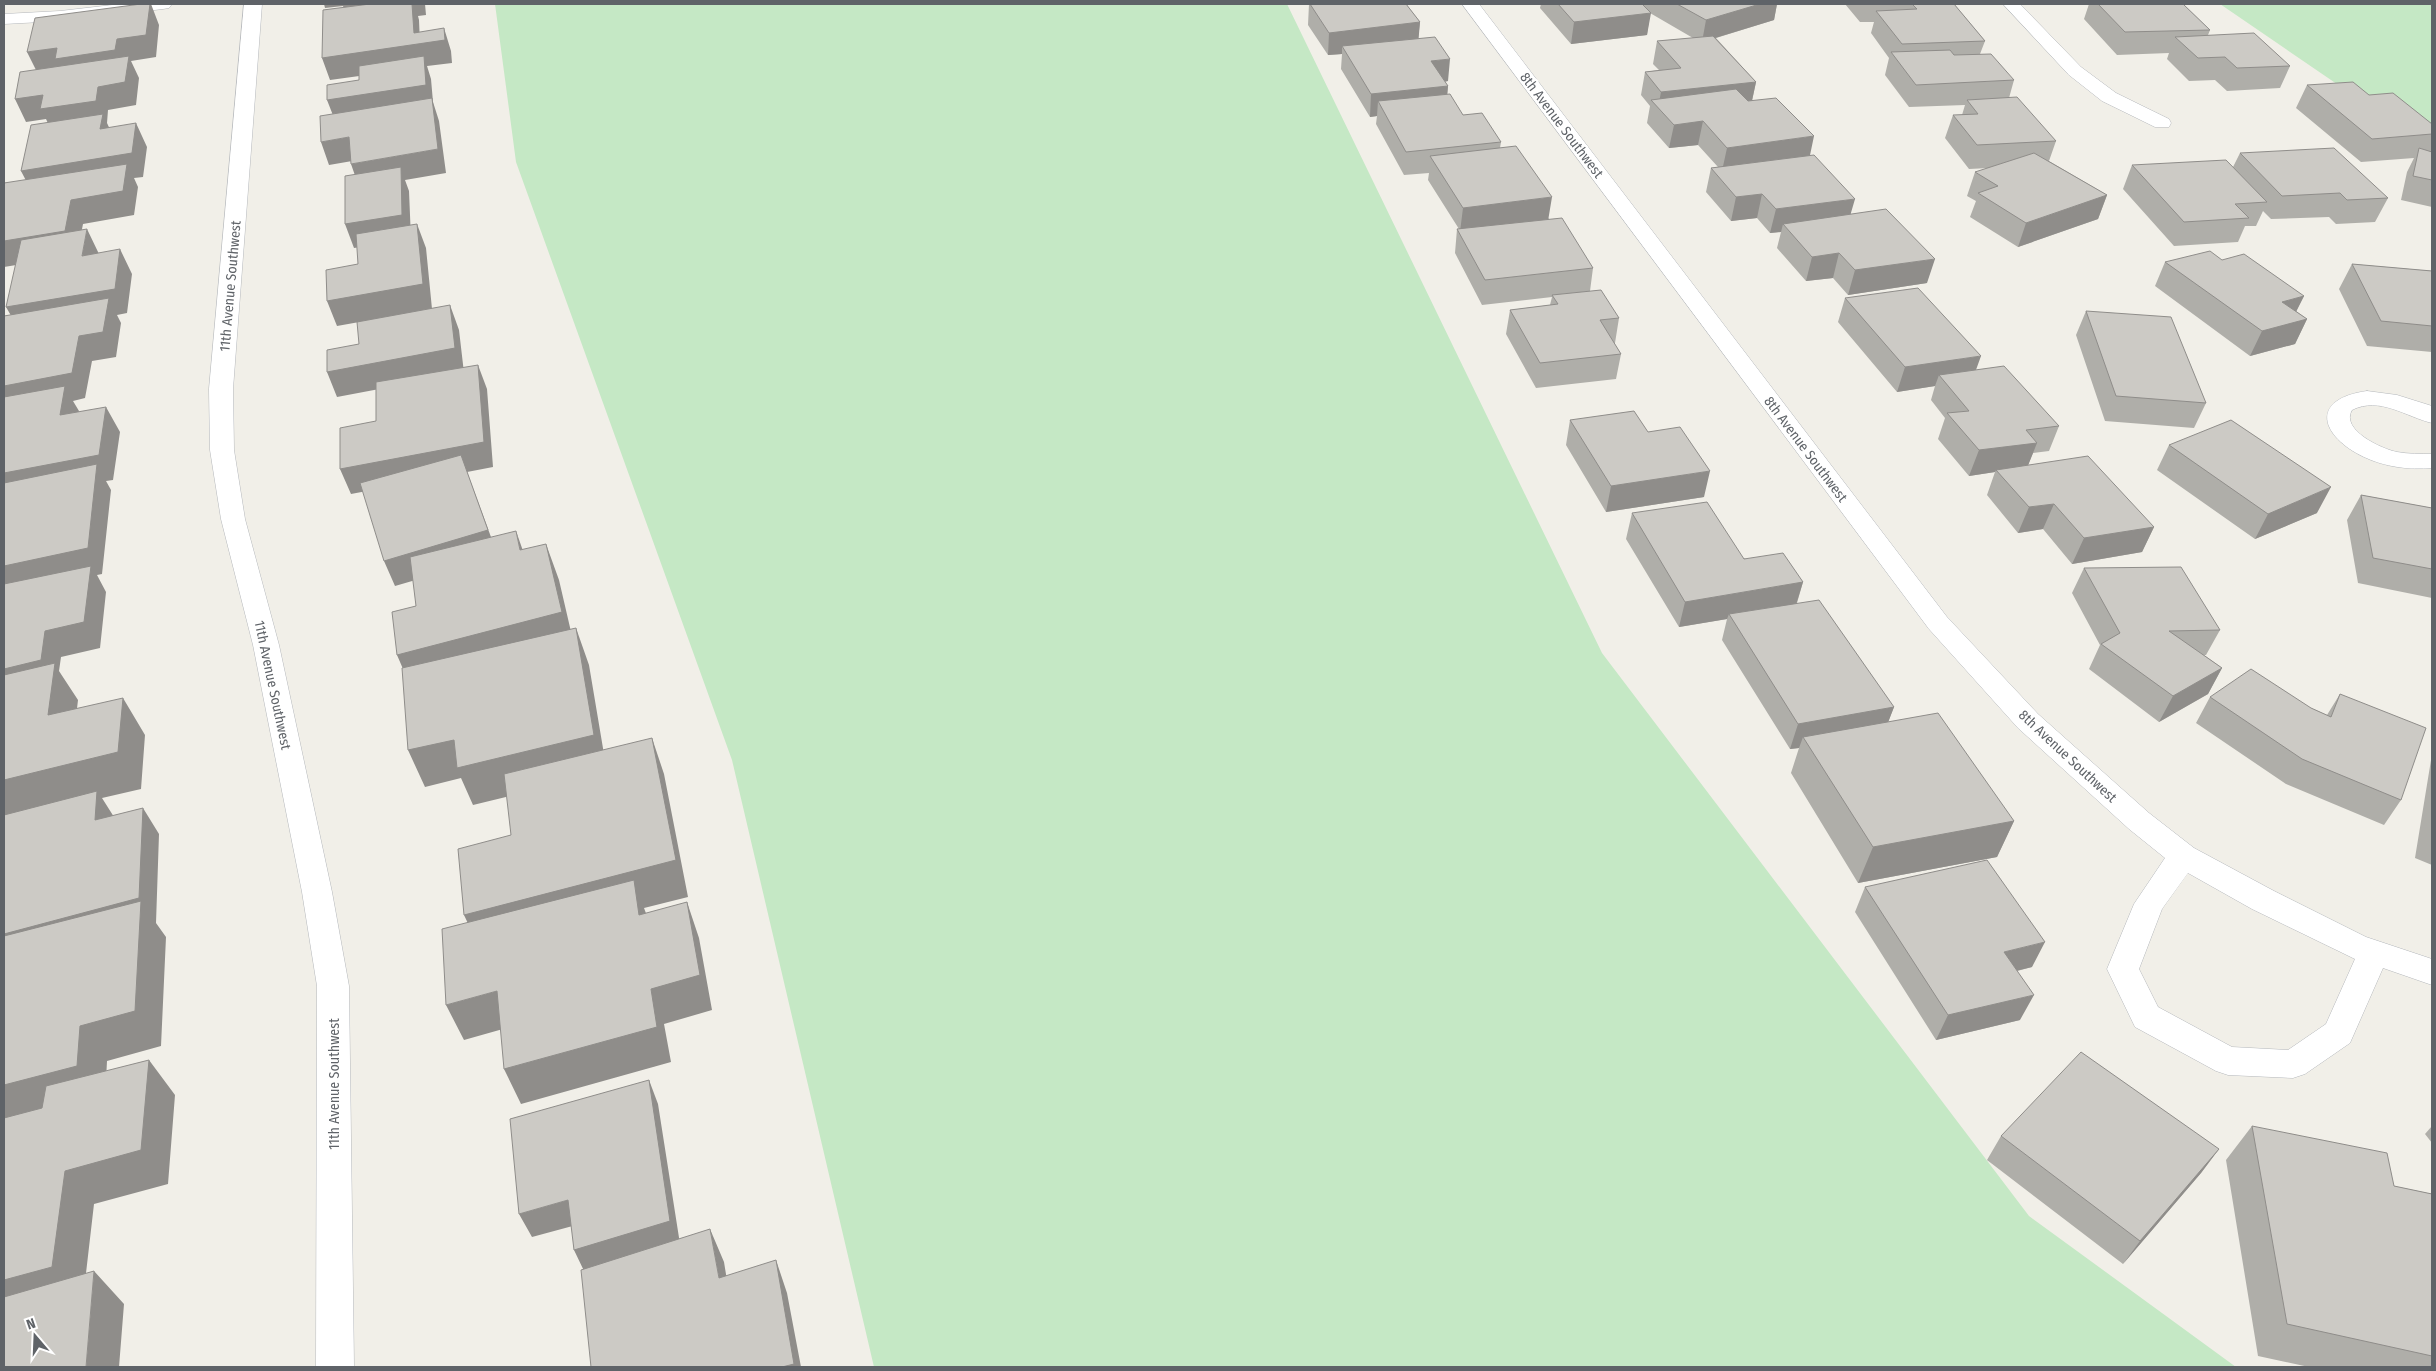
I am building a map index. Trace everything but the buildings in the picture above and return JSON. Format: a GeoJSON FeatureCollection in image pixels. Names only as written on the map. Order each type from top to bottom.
{"type":"FeatureCollection","features":[{"type":"Feature","properties":{"kind":"street"},"geometry":{"type":"LineString","coordinates":[[4,19],[60,16],[163,4]]}},
{"type":"Feature","properties":{"kind":"street","name":"11th Avenue Southwest"},"geometry":{"type":"LineString","coordinates":[[253,4],[221,389],[222,450],[233,519],[266,646],[317,892],[333,986],[335,1367]]}},
{"type":"Feature","properties":{"kind":"street","name":"8th Avenue Southwest"},"geometry":{"type":"LineString","coordinates":[[1470,4],[1938,623],[2028,721],[2139,821],[2183,856],[2263,900],[2355,946],[2432,972]]}},
{"type":"Feature","properties":{"kind":"street"},"geometry":{"type":"LineString","coordinates":[[2011,4],[2075,72],[2109,97],[2162,123]]}},
{"type":"Feature","properties":{"kind":"street"},"geometry":{"type":"LineString","coordinates":[[2432,416],[2409,405],[2370,398],[2354,400],[2343,406],[2338,415],[2340,425],[2349,436],[2363,447],[2382,456],[2402,461],[2432,461]]}},
{"type":"Feature","properties":{"kind":"street"},"geometry":{"type":"LineString","coordinates":[[2183,856],[2149,904],[2123,969],[2146,1017],[2228,1061],[2293,1064],[2338,1033],[2374,952]]}},
{"type":"Feature","properties":{"kind":"green space"},"geometry":{"type":"Polygon","coordinates":[[[495,4],[1287,4],[1602,653],[2029,1216],[2236,1367],[874,1367],[732,760],[516,162],[495,4]]]}},
{"type":"Feature","properties":{"kind":"green space"},"geometry":{"type":"Polygon","coordinates":[[[2220,4],[2432,4],[2432,149],[2220,4]]]}}]}
